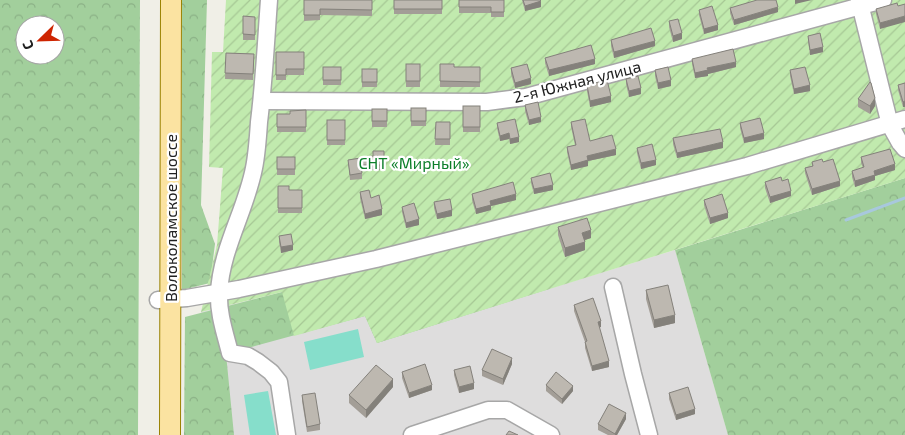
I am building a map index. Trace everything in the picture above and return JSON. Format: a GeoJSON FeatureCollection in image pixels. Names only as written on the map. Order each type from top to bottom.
{"type":"FeatureCollection","features":[{"type":"Feature","properties":{"kind":"main road","name":"Волоколамское шоссе"},"geometry":{"type":"LineString","coordinates":[[158,0],[164,300],[170,435]]}},
{"type":"Feature","properties":{"kind":"main road","name":"Волоколамское шоссе"},"geometry":{"type":"LineString","coordinates":[[157,435],[164,300],[170,0]]}},
{"type":"Feature","properties":{"kind":"lane"},"geometry":{"type":"LineString","coordinates":[[269,0],[262,101],[255,166],[248,196],[228,247],[219,293],[220,307],[230,353],[248,356],[271,372],[279,382],[287,435]]}},
{"type":"Feature","properties":{"kind":"lane","name":"2-я Южная улица"},"geometry":{"type":"LineString","coordinates":[[262,101],[487,102],[526,96],[860,3],[883,0]]}},
{"type":"Feature","properties":{"kind":"lane"},"geometry":{"type":"LineString","coordinates":[[860,3],[897,122],[900,143],[905,149]]}},
{"type":"Feature","properties":{"kind":"lane"},"geometry":{"type":"LineString","coordinates":[[164,300],[219,293],[278,282],[405,252],[737,168],[897,122]]}},
{"type":"Feature","properties":{"kind":"lane"},"geometry":{"type":"LineString","coordinates":[[613,287],[649,435]]}},
{"type":"Feature","properties":{"kind":"lane"},"geometry":{"type":"LineString","coordinates":[[412,435],[488,410],[506,410],[551,435]]}},
{"type":"Feature","properties":{"kind":"shaded area"},"geometry":{"type":"Polygon","coordinates":[[[675,250],[728,435],[219,435],[201,312],[282,292],[366,316],[377,342],[675,250]]]}},
{"type":"Feature","properties":{"kind":"shaded area"},"geometry":{"type":"Polygon","coordinates":[[[358,329],[364,357],[310,370],[304,342],[358,329]]]}},
{"type":"Feature","properties":{"kind":"shaded area"},"geometry":{"type":"Polygon","coordinates":[[[268,391],[276,435],[250,435],[244,395],[268,391]]]}},
{"type":"Feature","properties":{"kind":"green space"},"geometry":{"type":"Polygon","coordinates":[[[0,0],[140,0],[138,435],[0,435],[0,0]]]}},
{"type":"Feature","properties":{"kind":"green space"},"geometry":{"type":"Polygon","coordinates":[[[182,0],[207,0],[201,205],[215,244],[210,283],[182,290],[182,0]]]}},
{"type":"Feature","properties":{"kind":"green space","name":"СНТ «Мирный»"},"geometry":{"type":"Polygon","coordinates":[[[226,0],[905,0],[905,178],[377,343],[365,316],[294,336],[282,292],[201,312],[217,245],[223,168],[209,167],[212,52],[223,52],[226,0]]]}},
{"type":"Feature","properties":{"kind":"green space"},"geometry":{"type":"Polygon","coordinates":[[[905,178],[905,435],[728,435],[675,250],[905,178]]]}},
{"type":"Feature","properties":{"kind":"green space"},"geometry":{"type":"Polygon","coordinates":[[[549,289],[377,343],[365,316],[226,354],[234,435],[184,435],[185,317],[282,292],[549,289]]]}},
{"type":"Feature","properties":{"kind":"building"},"geometry":{"type":"Polygon","coordinates":[[[304,0],[372,0],[372,10],[320,9],[320,15],[304,15],[304,0]]]}},
{"type":"Feature","properties":{"kind":"building"},"geometry":{"type":"Polygon","coordinates":[[[394,0],[442,0],[442,9],[394,9],[394,0]]]}},
{"type":"Feature","properties":{"kind":"building"},"geometry":{"type":"Polygon","coordinates":[[[459,0],[504,0],[504,12],[491,12],[491,7],[459,7],[459,0]]]}},
{"type":"Feature","properties":{"kind":"building"},"geometry":{"type":"Polygon","coordinates":[[[523,0],[540,0],[541,1],[525,6],[523,0]]]}},
{"type":"Feature","properties":{"kind":"building"},"geometry":{"type":"Polygon","coordinates":[[[757,0],[776,0],[778,7],[734,20],[730,8],[757,0]]]}},
{"type":"Feature","properties":{"kind":"building"},"geometry":{"type":"Polygon","coordinates":[[[897,3],[898,6],[905,4],[905,16],[880,23],[876,9],[897,3]]]}},
{"type":"Feature","properties":{"kind":"building"},"geometry":{"type":"Polygon","coordinates":[[[712,6],[718,25],[704,29],[699,10],[712,6]]]}},
{"type":"Feature","properties":{"kind":"building"},"geometry":{"type":"Polygon","coordinates":[[[243,16],[255,17],[255,35],[243,34],[243,16]]]}},
{"type":"Feature","properties":{"kind":"building"},"geometry":{"type":"Polygon","coordinates":[[[678,19],[682,33],[673,36],[669,21],[678,19]]]}},
{"type":"Feature","properties":{"kind":"building"},"geometry":{"type":"Polygon","coordinates":[[[651,28],[655,41],[614,52],[611,40],[651,28]]]}},
{"type":"Feature","properties":{"kind":"building"},"geometry":{"type":"Polygon","coordinates":[[[820,33],[823,47],[810,50],[808,36],[820,33]]]}},
{"type":"Feature","properties":{"kind":"building"},"geometry":{"type":"Polygon","coordinates":[[[591,45],[595,59],[549,70],[545,58],[591,45]]]}},
{"type":"Feature","properties":{"kind":"building"},"geometry":{"type":"Polygon","coordinates":[[[733,49],[736,62],[707,68],[708,70],[695,73],[692,59],[733,49]]]}},
{"type":"Feature","properties":{"kind":"building"},"geometry":{"type":"Polygon","coordinates":[[[276,52],[304,52],[304,69],[286,69],[286,75],[276,75],[276,52]]]}},
{"type":"Feature","properties":{"kind":"building"},"geometry":{"type":"Polygon","coordinates":[[[226,53],[254,54],[253,74],[225,73],[226,53]]]}},
{"type":"Feature","properties":{"kind":"building"},"geometry":{"type":"Polygon","coordinates":[[[406,64],[420,64],[420,81],[406,81],[406,64]]]}},
{"type":"Feature","properties":{"kind":"building"},"geometry":{"type":"Polygon","coordinates":[[[440,64],[454,64],[454,67],[480,67],[480,82],[440,81],[440,64]]]}},
{"type":"Feature","properties":{"kind":"building"},"geometry":{"type":"Polygon","coordinates":[[[527,64],[531,78],[515,83],[511,68],[527,64]]]}},
{"type":"Feature","properties":{"kind":"building"},"geometry":{"type":"Polygon","coordinates":[[[323,67],[341,67],[341,80],[323,80],[323,67]]]}},
{"type":"Feature","properties":{"kind":"building"},"geometry":{"type":"Polygon","coordinates":[[[668,67],[671,80],[658,83],[655,70],[668,67]]]}},
{"type":"Feature","properties":{"kind":"building"},"geometry":{"type":"Polygon","coordinates":[[[805,67],[810,85],[794,89],[790,70],[805,67]]]}},
{"type":"Feature","properties":{"kind":"building"},"geometry":{"type":"Polygon","coordinates":[[[362,69],[377,69],[377,82],[362,82],[362,69]]]}},
{"type":"Feature","properties":{"kind":"building"},"geometry":{"type":"Polygon","coordinates":[[[638,76],[641,88],[629,91],[626,79],[638,76]]]}},
{"type":"Feature","properties":{"kind":"building"},"geometry":{"type":"Polygon","coordinates":[[[607,80],[611,96],[590,101],[587,85],[607,80]]]}},
{"type":"Feature","properties":{"kind":"building"},"geometry":{"type":"Polygon","coordinates":[[[870,82],[875,98],[870,106],[858,99],[870,82]]]}},
{"type":"Feature","properties":{"kind":"building"},"geometry":{"type":"Polygon","coordinates":[[[905,83],[905,101],[903,102],[898,85],[905,83]]]}},
{"type":"Feature","properties":{"kind":"building"},"geometry":{"type":"Polygon","coordinates":[[[538,102],[541,117],[529,120],[525,105],[538,102]]]}},
{"type":"Feature","properties":{"kind":"building"},"geometry":{"type":"Polygon","coordinates":[[[463,106],[480,106],[480,127],[463,127],[463,106]]]}},
{"type":"Feature","properties":{"kind":"building"},"geometry":{"type":"Polygon","coordinates":[[[411,108],[426,108],[426,121],[411,121],[411,108]]]}},
{"type":"Feature","properties":{"kind":"building"},"geometry":{"type":"Polygon","coordinates":[[[372,109],[387,109],[387,121],[372,121],[372,109]]]}},
{"type":"Feature","properties":{"kind":"building"},"geometry":{"type":"Polygon","coordinates":[[[306,110],[306,127],[277,127],[277,114],[290,114],[290,111],[306,110]]]}},
{"type":"Feature","properties":{"kind":"building"},"geometry":{"type":"Polygon","coordinates":[[[760,118],[764,133],[744,138],[740,123],[760,118]]]}},
{"type":"Feature","properties":{"kind":"building"},"geometry":{"type":"Polygon","coordinates":[[[515,119],[519,137],[510,139],[509,133],[500,136],[497,123],[515,119]]]}},
{"type":"Feature","properties":{"kind":"building"},"geometry":{"type":"Polygon","coordinates":[[[585,119],[590,141],[612,135],[616,149],[587,156],[588,160],[571,165],[567,147],[576,145],[571,122],[585,119]]]}},
{"type":"Feature","properties":{"kind":"building"},"geometry":{"type":"Polygon","coordinates":[[[327,120],[345,120],[345,140],[327,140],[327,120]]]}},
{"type":"Feature","properties":{"kind":"building"},"geometry":{"type":"Polygon","coordinates":[[[436,122],[450,122],[450,139],[435,139],[436,122]]]}},
{"type":"Feature","properties":{"kind":"building"},"geometry":{"type":"Polygon","coordinates":[[[720,129],[723,142],[677,153],[673,138],[720,129]]]}},
{"type":"Feature","properties":{"kind":"building"},"geometry":{"type":"Polygon","coordinates":[[[652,144],[656,160],[641,163],[637,148],[652,144]]]}},
{"type":"Feature","properties":{"kind":"building"},"geometry":{"type":"Polygon","coordinates":[[[890,149],[895,164],[874,171],[875,175],[855,181],[852,171],[864,167],[861,157],[890,149]]]}},
{"type":"Feature","properties":{"kind":"building"},"geometry":{"type":"Polygon","coordinates":[[[373,151],[384,151],[384,165],[361,165],[362,173],[350,175],[348,160],[373,156],[373,151]]]}},
{"type":"Feature","properties":{"kind":"building"},"geometry":{"type":"Polygon","coordinates":[[[277,157],[295,157],[295,169],[277,169],[277,157]]]}},
{"type":"Feature","properties":{"kind":"building"},"geometry":{"type":"Polygon","coordinates":[[[822,159],[823,162],[833,159],[840,181],[812,189],[805,168],[813,166],[812,162],[822,159]]]}},
{"type":"Feature","properties":{"kind":"building"},"geometry":{"type":"Polygon","coordinates":[[[550,173],[553,185],[534,189],[531,178],[550,173]]]}},
{"type":"Feature","properties":{"kind":"building"},"geometry":{"type":"Polygon","coordinates":[[[781,177],[782,181],[788,179],[791,191],[770,197],[765,182],[781,177]]]}},
{"type":"Feature","properties":{"kind":"building"},"geometry":{"type":"Polygon","coordinates":[[[513,182],[516,194],[490,201],[491,205],[476,209],[472,194],[513,182]]]}},
{"type":"Feature","properties":{"kind":"building"},"geometry":{"type":"Polygon","coordinates":[[[278,186],[289,186],[289,190],[302,190],[302,208],[278,208],[278,186]]]}},
{"type":"Feature","properties":{"kind":"building"},"geometry":{"type":"Polygon","coordinates":[[[369,190],[371,198],[379,195],[382,209],[365,214],[360,192],[369,190]]]}},
{"type":"Feature","properties":{"kind":"building"},"geometry":{"type":"Polygon","coordinates":[[[722,194],[728,213],[710,218],[704,200],[722,194]]]}},
{"type":"Feature","properties":{"kind":"building"},"geometry":{"type":"Polygon","coordinates":[[[450,199],[452,210],[437,214],[434,202],[450,199]]]}},
{"type":"Feature","properties":{"kind":"building"},"geometry":{"type":"Polygon","coordinates":[[[414,203],[419,219],[406,223],[402,207],[414,203]]]}},
{"type":"Feature","properties":{"kind":"building"},"geometry":{"type":"Polygon","coordinates":[[[587,218],[591,230],[582,233],[585,242],[565,248],[558,227],[587,218]]]}},
{"type":"Feature","properties":{"kind":"building"},"geometry":{"type":"Polygon","coordinates":[[[291,234],[293,245],[281,247],[279,236],[291,234]]]}},
{"type":"Feature","properties":{"kind":"building"},"geometry":{"type":"Polygon","coordinates":[[[668,285],[675,315],[654,320],[646,290],[668,285]]]}},
{"type":"Feature","properties":{"kind":"building"},"geometry":{"type":"Polygon","coordinates":[[[593,298],[601,321],[598,322],[609,361],[592,366],[585,342],[587,341],[574,305],[593,298]]]}},
{"type":"Feature","properties":{"kind":"building"},"geometry":{"type":"Polygon","coordinates":[[[492,349],[512,358],[503,379],[482,370],[492,349]]]}},
{"type":"Feature","properties":{"kind":"building"},"geometry":{"type":"Polygon","coordinates":[[[425,364],[432,385],[409,393],[402,372],[425,364]]]}},
{"type":"Feature","properties":{"kind":"building"},"geometry":{"type":"Polygon","coordinates":[[[376,365],[393,379],[366,410],[349,395],[376,365]]]}},
{"type":"Feature","properties":{"kind":"building"},"geometry":{"type":"Polygon","coordinates":[[[470,366],[474,383],[459,387],[454,370],[470,366]]]}},
{"type":"Feature","properties":{"kind":"building"},"geometry":{"type":"Polygon","coordinates":[[[556,372],[573,386],[562,399],[546,385],[556,372]]]}},
{"type":"Feature","properties":{"kind":"building"},"geometry":{"type":"Polygon","coordinates":[[[688,387],[695,409],[676,415],[669,393],[688,387]]]}},
{"type":"Feature","properties":{"kind":"building"},"geometry":{"type":"Polygon","coordinates":[[[315,393],[320,424],[307,427],[302,395],[315,393]]]}},
{"type":"Feature","properties":{"kind":"building"},"geometry":{"type":"Polygon","coordinates":[[[609,404],[626,413],[615,434],[598,424],[609,404]]]}},
{"type":"Feature","properties":{"kind":"building"},"geometry":{"type":"Polygon","coordinates":[[[509,431],[518,435],[506,435],[509,431]]]}},
{"type":"Feature","properties":{"kind":"waterway"},"geometry":{"type":"LineString","coordinates":[[846,220],[905,198]]}}]}
